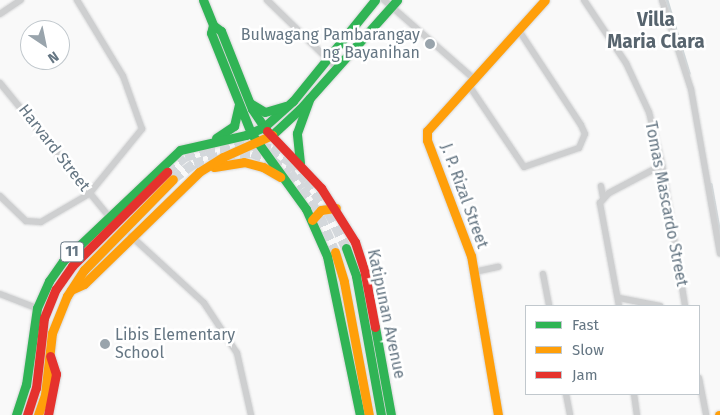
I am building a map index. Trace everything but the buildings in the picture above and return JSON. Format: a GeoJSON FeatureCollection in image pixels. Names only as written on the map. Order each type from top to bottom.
{"type":"FeatureCollection","features":[{"type":"Feature","properties":{"kind":"main road","name":"Katipunan Avenue"},"geometry":{"type":"LineString","coordinates":[[202,0],[214,26],[221,31],[248,102],[264,127],[328,196],[336,208],[362,261],[391,415]]}},
{"type":"Feature","properties":{"kind":"main road"},"geometry":{"type":"LineString","coordinates":[[264,127],[291,104],[326,57],[375,0]]}},
{"type":"Feature","properties":{"kind":"main road","name":"J. P. Rizal Street"},"geometry":{"type":"LineString","coordinates":[[498,415],[474,272],[463,228],[426,140],[431,124],[545,0]]}},
{"type":"Feature","properties":{"kind":"main road"},"geometry":{"type":"LineString","coordinates":[[272,135],[310,98],[394,3]]}},
{"type":"Feature","properties":{"kind":"main road","name":"Katipunan Avenue"},"geometry":{"type":"LineString","coordinates":[[214,26],[211,33],[251,133],[292,186],[307,210],[334,278],[360,415]]}},
{"type":"Feature","properties":{"kind":"main road"},"geometry":{"type":"LineString","coordinates":[[302,166],[297,154],[297,133],[310,98]]}},
{"type":"Feature","properties":{"kind":"main road"},"geometry":{"type":"LineString","coordinates":[[248,102],[265,112],[291,104]]}},
{"type":"Feature","properties":{"kind":"main road"},"geometry":{"type":"LineString","coordinates":[[207,143],[234,126],[239,105]]}},
{"type":"Feature","properties":{"kind":"main road","name":"11"},"geometry":{"type":"LineString","coordinates":[[16,415],[26,385],[31,333],[37,308],[49,281],[63,261],[156,169],[184,148],[251,133],[264,127]]}},
{"type":"Feature","properties":{"kind":"main road","name":"11"},"geometry":{"type":"LineString","coordinates":[[71,290],[84,284],[193,177],[223,157],[258,143],[272,135]]}},
{"type":"Feature","properties":{"kind":"main road"},"geometry":{"type":"LineString","coordinates":[[193,177],[220,165],[244,162],[270,170],[292,186]]}},
{"type":"Feature","properties":{"kind":"main road","name":"11"},"geometry":{"type":"LineString","coordinates":[[27,415],[43,363],[49,353],[56,320],[71,290],[84,270],[170,175],[72,266],[59,284],[44,318],[43,363],[44,398],[38,415]]}},
{"type":"Feature","properties":{"kind":"main road"},"geometry":{"type":"LineString","coordinates":[[307,210],[318,208],[328,196]]}},
{"type":"Feature","properties":{"kind":"main road"},"geometry":{"type":"LineString","coordinates":[[312,220],[323,209],[336,208]]}},
{"type":"Feature","properties":{"kind":"main road","name":"Katipunan Avenue"},"geometry":{"type":"LineString","coordinates":[[346,248],[356,276],[380,415]]}},
{"type":"Feature","properties":{"kind":"main road"},"geometry":{"type":"LineString","coordinates":[[334,252],[344,282],[369,415]]}},
{"type":"Feature","properties":{"kind":"main road","name":"11"},"geometry":{"type":"LineString","coordinates":[[48,415],[54,395],[56,374],[49,353]]}},
{"type":"Feature","properties":{"kind":"street"},"geometry":{"type":"LineString","coordinates":[[0,14],[21,0]]}},
{"type":"Feature","properties":{"kind":"street"},"geometry":{"type":"LineString","coordinates":[[0,196],[26,222],[33,224],[89,194],[142,129],[123,76],[78,0]]}},
{"type":"Feature","properties":{"kind":"street"},"geometry":{"type":"LineString","coordinates":[[267,0],[336,68]]}},
{"type":"Feature","properties":{"kind":"street"},"geometry":{"type":"LineString","coordinates":[[384,0],[394,3],[471,81],[524,167],[578,148],[585,134],[518,29]]}},
{"type":"Feature","properties":{"kind":"street","name":"Tomas Mascardo Street"},"geometry":{"type":"LineString","coordinates":[[584,0],[626,63],[642,94],[662,165],[685,305]]}},
{"type":"Feature","properties":{"kind":"street"},"geometry":{"type":"LineString","coordinates":[[662,0],[691,90],[720,253]]}},
{"type":"Feature","properties":{"kind":"street","name":"Harvard Street"},"geometry":{"type":"LineString","coordinates":[[0,83],[107,214]]}},
{"type":"Feature","properties":{"kind":"street"},"geometry":{"type":"LineString","coordinates":[[602,197],[662,165]]}},
{"type":"Feature","properties":{"kind":"street"},"geometry":{"type":"LineString","coordinates":[[601,186],[602,197],[600,203],[619,305]]}},
{"type":"Feature","properties":{"kind":"street"},"geometry":{"type":"LineString","coordinates":[[131,236],[174,273],[204,303],[237,353],[251,415]]}},
{"type":"Feature","properties":{"kind":"street"},"geometry":{"type":"LineString","coordinates":[[474,272],[498,267]]}},
{"type":"Feature","properties":{"kind":"street"},"geometry":{"type":"LineString","coordinates":[[543,274],[549,305]]}},
{"type":"Feature","properties":{"kind":"street"},"geometry":{"type":"LineString","coordinates":[[0,294],[37,308]]}},
{"type":"Feature","properties":{"kind":"street"},"geometry":{"type":"LineString","coordinates":[[618,298],[655,305]]}},
{"type":"Feature","properties":{"kind":"street"},"geometry":{"type":"LineString","coordinates":[[700,383],[706,415]]}},
{"type":"Feature","properties":{"kind":"street"},"geometry":{"type":"LineString","coordinates":[[566,395],[570,415]]}},
{"type":"Feature","properties":{"kind":"street"},"geometry":{"type":"LineString","coordinates":[[634,395],[637,415]]}},
{"type":"Feature","properties":{"kind":"waterway"},"geometry":{"type":"LineString","coordinates":[[667,0],[689,73]]}},
{"type":"Feature","properties":{"kind":"waterway"},"geometry":{"type":"LineString","coordinates":[[711,184],[720,234]]}},
{"type":"Feature","properties":{"kind":"tunnel"},"geometry":{"type":"LineString","coordinates":[[167,172],[185,157],[205,151],[249,145],[271,149],[290,162],[306,181],[329,213],[346,248]]}},
{"type":"Feature","properties":{"kind":"tunnel"},"geometry":{"type":"LineString","coordinates":[[173,179],[194,164],[225,155],[252,153],[272,161],[290,173],[302,189],[320,217],[335,252]]}},
{"type":"Feature","properties":{"kind":"traffic: fast"},"geometry":{"type":"LineString","coordinates":[[203,0],[213,25],[221,31],[252,109],[264,127],[293,101],[375,0]]}},
{"type":"Feature","properties":{"kind":"traffic: fast"},"geometry":{"type":"LineString","coordinates":[[272,135],[300,109],[397,0]]}},
{"type":"Feature","properties":{"kind":"traffic: fast"},"geometry":{"type":"LineString","coordinates":[[213,25],[211,33],[251,133]]}},
{"type":"Feature","properties":{"kind":"traffic: fast"},"geometry":{"type":"LineString","coordinates":[[300,163],[297,133],[310,98]]}},
{"type":"Feature","properties":{"kind":"traffic: fast"},"geometry":{"type":"LineString","coordinates":[[250,103],[265,112],[286,106]]}},
{"type":"Feature","properties":{"kind":"traffic: fast"},"geometry":{"type":"LineString","coordinates":[[216,138],[234,126],[239,105]]}},
{"type":"Feature","properties":{"kind":"traffic: fast"},"geometry":{"type":"LineString","coordinates":[[16,415],[26,385],[37,308],[49,281],[63,261],[180,150],[246,135],[264,127],[267,131]]}},
{"type":"Feature","properties":{"kind":"traffic: fast"},"geometry":{"type":"LineString","coordinates":[[251,133],[306,209],[327,256],[360,415]]}},
{"type":"Feature","properties":{"kind":"traffic: fast"},"geometry":{"type":"LineString","coordinates":[[346,248],[356,276],[381,415]]}},
{"type":"Feature","properties":{"kind":"traffic: fast"},"geometry":{"type":"LineString","coordinates":[[375,327],[391,415]]}},
{"type":"Feature","properties":{"kind":"traffic: slow"},"geometry":{"type":"LineString","coordinates":[[498,415],[471,256],[427,140],[427,131],[545,0]]}},
{"type":"Feature","properties":{"kind":"traffic: slow"},"geometry":{"type":"LineString","coordinates":[[71,290],[84,284],[199,172],[223,157],[272,135]]}},
{"type":"Feature","properties":{"kind":"traffic: slow"},"geometry":{"type":"LineString","coordinates":[[214,167],[244,162],[263,167],[280,177]]}},
{"type":"Feature","properties":{"kind":"traffic: slow"},"geometry":{"type":"LineString","coordinates":[[38,415],[45,395],[52,333],[67,296],[84,270],[173,179]]}},
{"type":"Feature","properties":{"kind":"traffic: slow"},"geometry":{"type":"LineString","coordinates":[[312,220],[321,210],[336,208]]}},
{"type":"Feature","properties":{"kind":"traffic: slow"},"geometry":{"type":"LineString","coordinates":[[335,252],[344,282],[369,415]]}},
{"type":"Feature","properties":{"kind":"traffic: jam"},"geometry":{"type":"LineString","coordinates":[[267,131],[321,188],[355,242],[364,269],[375,327]]}},
{"type":"Feature","properties":{"kind":"traffic: jam"},"geometry":{"type":"LineString","coordinates":[[27,415],[36,388],[44,318],[56,289],[72,266],[167,172]]}},
{"type":"Feature","properties":{"kind":"traffic: jam"},"geometry":{"type":"LineString","coordinates":[[48,415],[56,374],[50,356]]}},
{"type":"Feature","properties":{"kind":"place","name":"Bulwagang Pambarangay ng Bayanihan"},"geometry":{"type":"Point","coordinates":[430,44]}},
{"type":"Feature","properties":{"kind":"place","name":"Libis Elementary School"},"geometry":{"type":"Point","coordinates":[105,344]}},
{"type":"Feature","properties":{"kind":"district","name":"Villa Maria Clara"},"geometry":{"type":"Point","coordinates":[656,31]}}]}
